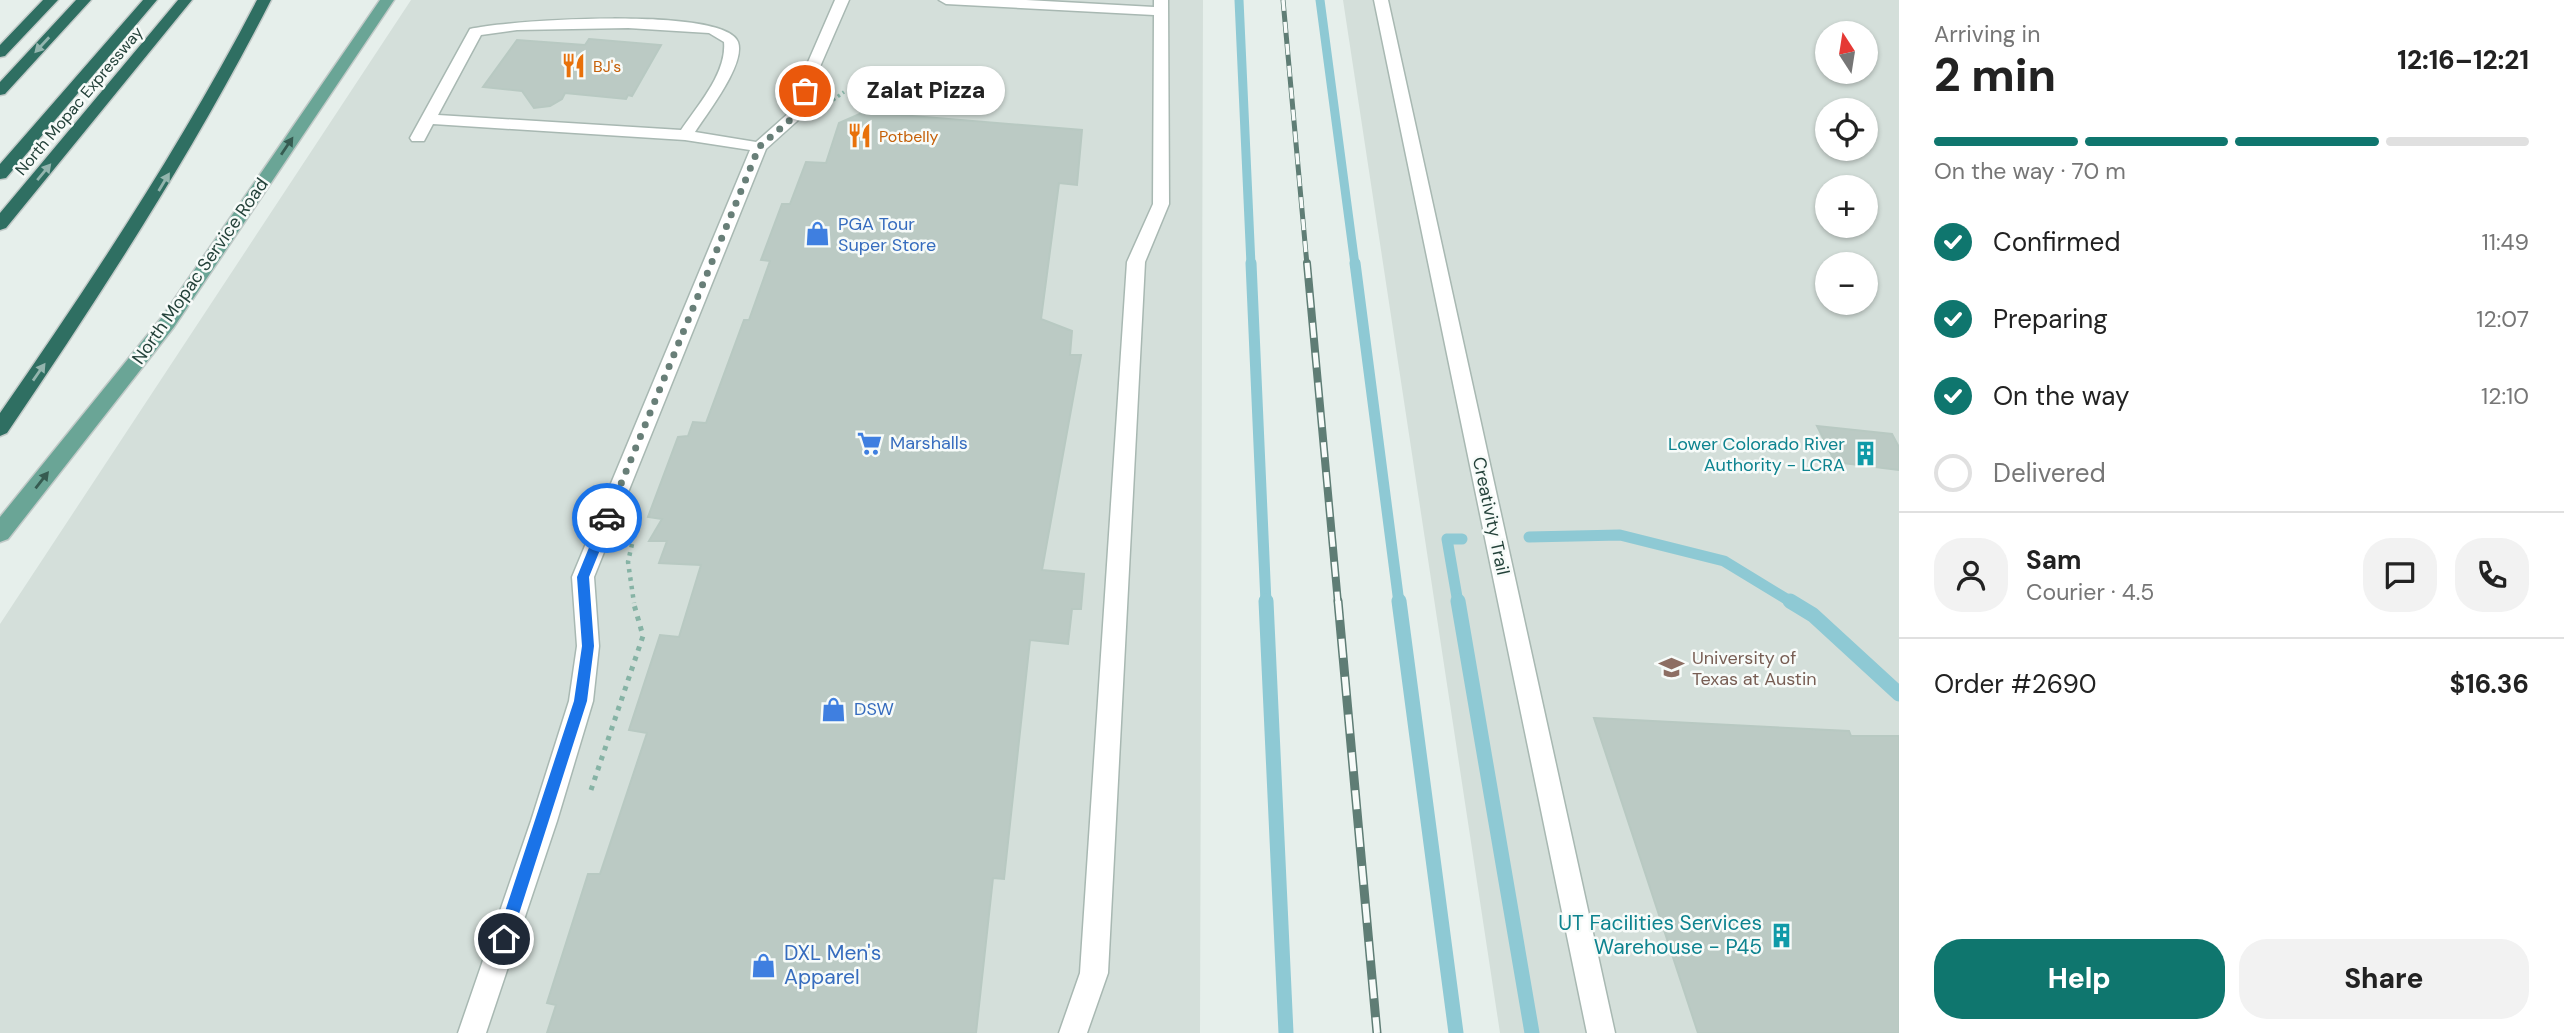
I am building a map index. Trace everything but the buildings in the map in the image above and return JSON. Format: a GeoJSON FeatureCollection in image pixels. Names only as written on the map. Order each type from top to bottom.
{"type":"FeatureCollection","features":[{"type":"Feature","properties":{"kind":"highway"},"geometry":{"type":"LineString","coordinates":[[0,53],[51,0]]}},
{"type":"Feature","properties":{"kind":"highway"},"geometry":{"type":"LineString","coordinates":[[0,90],[84,0]]}},
{"type":"Feature","properties":{"kind":"highway"},"geometry":{"type":"LineString","coordinates":[[0,174],[150,0]]}},
{"type":"Feature","properties":{"kind":"highway","name":"North Mopac Expressway"},"geometry":{"type":"LineString","coordinates":[[0,224],[185,0]]}},
{"type":"Feature","properties":{"kind":"highway"},"geometry":{"type":"LineString","coordinates":[[0,428],[162,186],[234,60],[264,0]]}},
{"type":"Feature","properties":{"kind":"main road","name":"North Mopac Service Road"},"geometry":{"type":"LineString","coordinates":[[0,533],[168,321],[387,0]]}},
{"type":"Feature","properties":{"kind":"street"},"geometry":{"type":"LineString","coordinates":[[472,1033],[544,821],[581,701],[588,646],[583,577],[759,147],[798,113],[812,69],[842,0]]}},
{"type":"Feature","properties":{"kind":"street"},"geometry":{"type":"LineString","coordinates":[[946,0],[1161,6],[1161,204],[1136,262],[1094,973],[1073,1033]]}},
{"type":"Feature","properties":{"kind":"street","name":"Creativity Trail"},"geometry":{"type":"LineString","coordinates":[[1381,0],[1601,1033]]}},
{"type":"Feature","properties":{"kind":"street"},"geometry":{"type":"LineString","coordinates":[[418,138],[475,32],[516,25],[632,24],[693,27],[723,33],[731,42],[732,53],[724,74],[685,135]]}},
{"type":"Feature","properties":{"kind":"street"},"geometry":{"type":"LineString","coordinates":[[428,119],[685,135],[759,147]]}},
{"type":"Feature","properties":{"kind":"path"},"geometry":{"type":"LineString","coordinates":[[828,107],[844,92]]}},
{"type":"Feature","properties":{"kind":"path"},"geometry":{"type":"LineString","coordinates":[[589,796],[643,636],[632,596],[628,562],[635,536]]}},
{"type":"Feature","properties":{"kind":"shaded area"},"geometry":{"type":"Polygon","coordinates":[[[411,0],[1203,0],[1200,1033],[0,1033],[0,624],[411,0]]]}},
{"type":"Feature","properties":{"kind":"shaded area","name":"University of Texas at Austin"},"geometry":{"type":"Polygon","coordinates":[[[1343,0],[1899,0],[1899,1033],[1500,1033],[1343,0]]]}},
{"type":"Feature","properties":{"kind":"waterway"},"geometry":{"type":"LineString","coordinates":[[1239,0],[1251,265]]}},
{"type":"Feature","properties":{"kind":"waterway"},"geometry":{"type":"LineString","coordinates":[[1320,0],[1355,265]]}},
{"type":"Feature","properties":{"kind":"waterway"},"geometry":{"type":"LineString","coordinates":[[1251,263],[1266,603]]}},
{"type":"Feature","properties":{"kind":"waterway"},"geometry":{"type":"LineString","coordinates":[[1355,263],[1399,603]]}},
{"type":"Feature","properties":{"kind":"waterway"},"geometry":{"type":"LineString","coordinates":[[1529,537],[1620,535],[1724,561],[1793,603]]}},
{"type":"Feature","properties":{"kind":"waterway"},"geometry":{"type":"LineString","coordinates":[[1458,603],[1447,539],[1462,539]]}},
{"type":"Feature","properties":{"kind":"waterway"},"geometry":{"type":"LineString","coordinates":[[1266,601],[1286,1033]]}},
{"type":"Feature","properties":{"kind":"waterway"},"geometry":{"type":"LineString","coordinates":[[1399,601],[1456,1033]]}},
{"type":"Feature","properties":{"kind":"waterway"},"geometry":{"type":"LineString","coordinates":[[1458,601],[1532,1033]]}},
{"type":"Feature","properties":{"kind":"waterway"},"geometry":{"type":"LineString","coordinates":[[1790,601],[1813,615],[1899,694]]}},
{"type":"Feature","properties":{"kind":"railway"},"geometry":{"type":"LineString","coordinates":[[1283,0],[1307,265]]}},
{"type":"Feature","properties":{"kind":"railway"},"geometry":{"type":"LineString","coordinates":[[1307,263],[1338,603]]}},
{"type":"Feature","properties":{"kind":"railway"},"geometry":{"type":"LineString","coordinates":[[1338,601],[1377,1033]]}},
{"type":"Feature","properties":{"kind":"way so far"},"geometry":{"type":"LineString","coordinates":[[607,518],[759,147],[798,113],[805,91]]}},
{"type":"Feature","properties":{"kind":"place","name":"BJ's"},"geometry":{"type":"Point","coordinates":[573,66]}},
{"type":"Feature","properties":{"kind":"place","name":"Zalat Pizza"},"geometry":{"type":"Point","coordinates":[805,91]}},
{"type":"Feature","properties":{"kind":"place","name":"Potbelly"},"geometry":{"type":"Point","coordinates":[859,136]}},
{"type":"Feature","properties":{"kind":"place","name":"PGA Tour Super Store"},"geometry":{"type":"Point","coordinates":[818,234]}},
{"type":"Feature","properties":{"kind":"place","name":"Marshalls"},"geometry":{"type":"Point","coordinates":[870,443]}},
{"type":"Feature","properties":{"kind":"place","name":"Lower Colorado River Authority - LCRA"},"geometry":{"type":"Point","coordinates":[1865,454]}},
{"type":"Feature","properties":{"kind":"place","name":"University of Texas at Austin"},"geometry":{"type":"Point","coordinates":[1672,668]}},
{"type":"Feature","properties":{"kind":"place","name":"DSW"},"geometry":{"type":"Point","coordinates":[834,709]}},
{"type":"Feature","properties":{"kind":"place","name":"UT Facilities Services Warehouse - P45"},"geometry":{"type":"Point","coordinates":[1782,935]}},
{"type":"Feature","properties":{"kind":"place","name":"DXL Men's Apparel"},"geometry":{"type":"Point","coordinates":[764,965]}},
{"type":"Feature","properties":{"kind":"route"},"geometry":{"type":"LineString","coordinates":[[504,939],[581,701],[588,646],[583,577],[607,518]]}}]}
